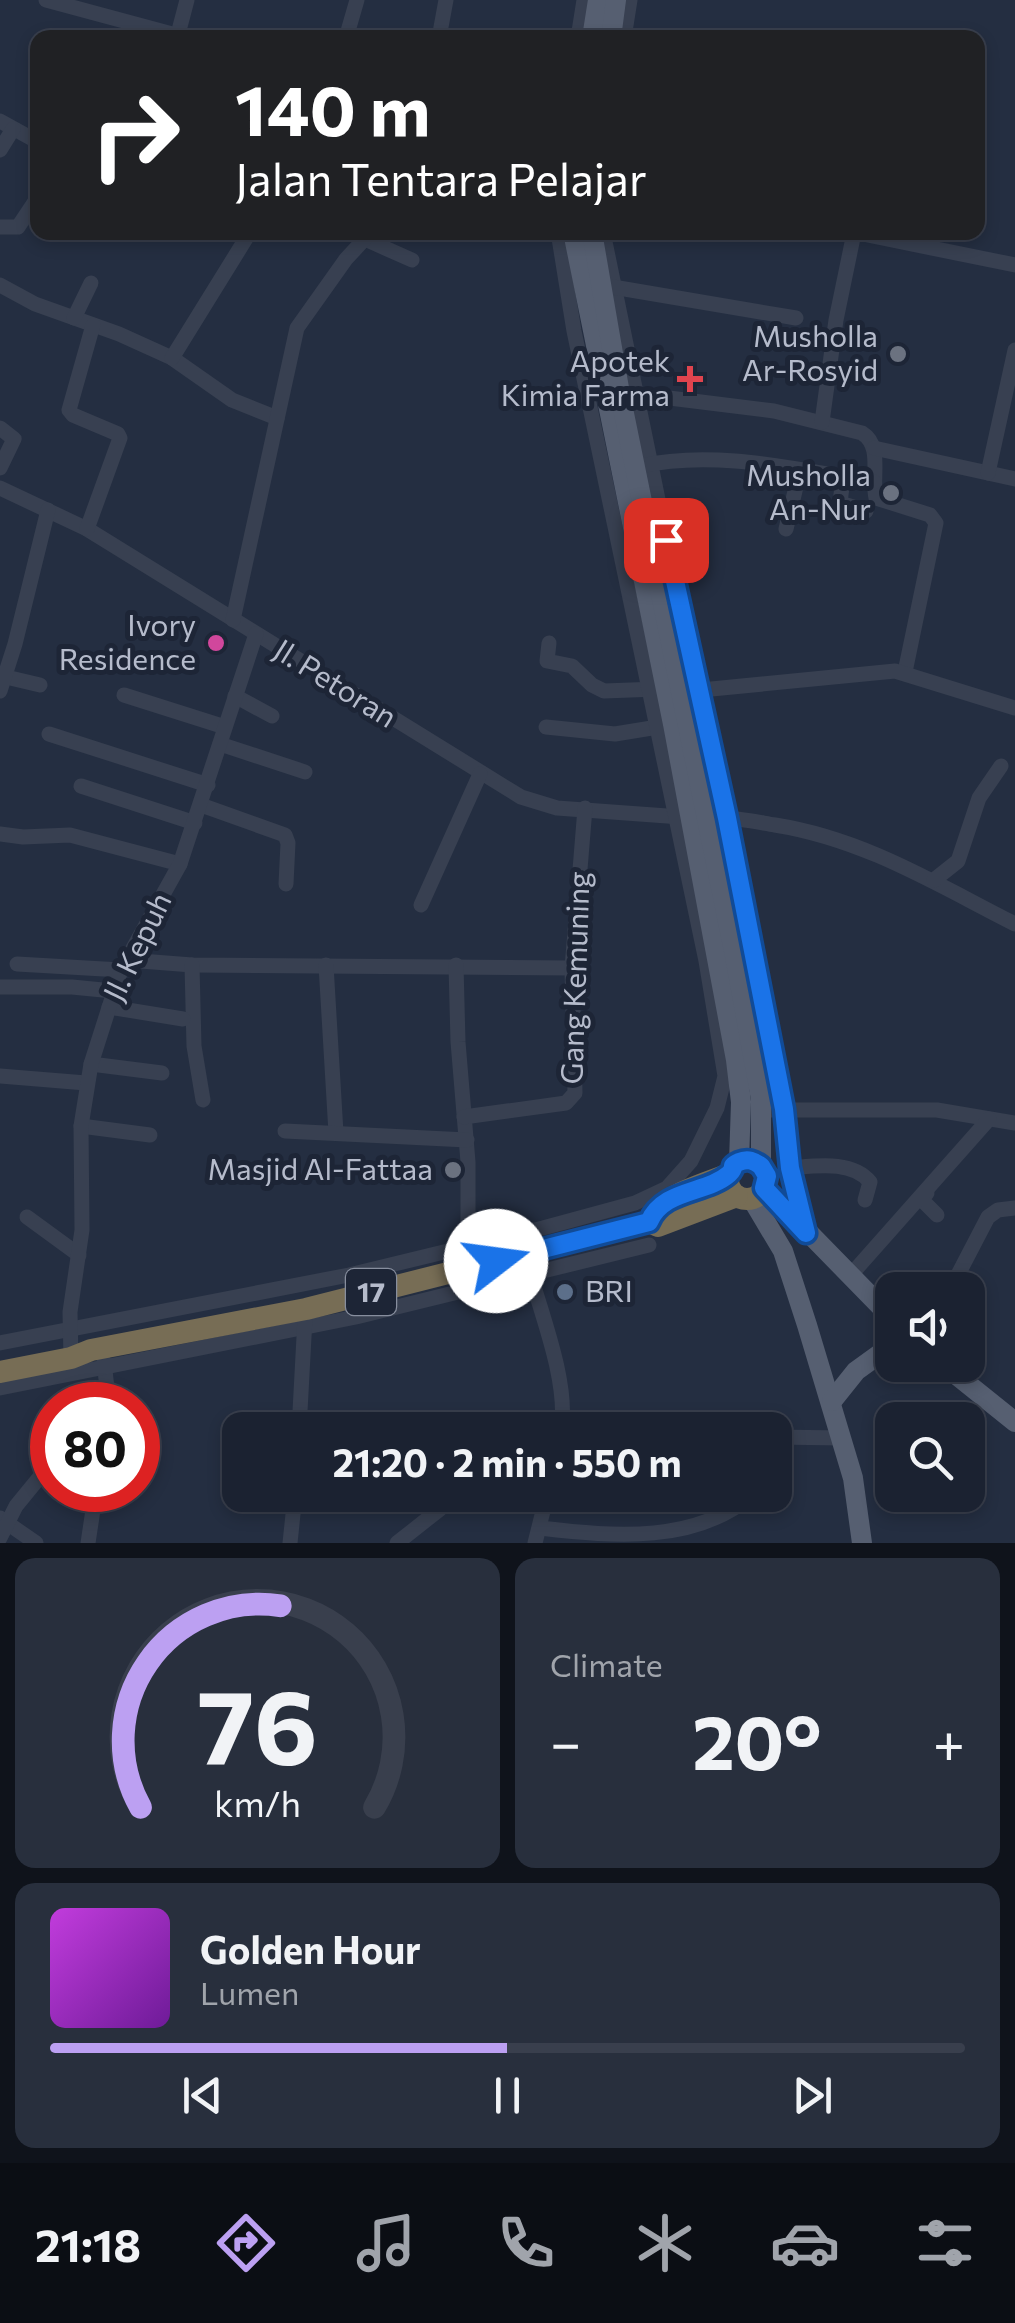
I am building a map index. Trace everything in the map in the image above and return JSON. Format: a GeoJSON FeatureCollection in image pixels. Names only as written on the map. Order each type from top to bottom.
{"type":"FeatureCollection","features":[{"type":"Feature","properties":{"kind":"highway","name":"17"},"geometry":{"type":"LineString","coordinates":[[0,1372],[85,1350],[203,1328],[305,1319],[468,1258],[527,1264],[546,1238],[644,1223],[666,1224],[743,1181]]}},
{"type":"Feature","properties":{"kind":"highway","name":"17"},"geometry":{"type":"LineString","coordinates":[[0,1357],[29,1345],[85,1350]]}},
{"type":"Feature","properties":{"kind":"main road"},"geometry":{"type":"LineString","coordinates":[[593,30],[598,0]]}},
{"type":"Feature","properties":{"kind":"main road"},"geometry":{"type":"LineString","coordinates":[[611,30],[616,0]]}},
{"type":"Feature","properties":{"kind":"main road"},"geometry":{"type":"LineString","coordinates":[[575,240],[762,1110],[743,1181]]}},
{"type":"Feature","properties":{"kind":"main road"},"geometry":{"type":"LineString","coordinates":[[594,240],[643,466],[674,690],[665,726],[700,818],[712,960],[740,1102],[743,1181],[783,1251],[853,1478],[862,1543]]}},
{"type":"Feature","properties":{"kind":"main road"},"geometry":{"type":"LineString","coordinates":[[743,1181],[806,1233],[875,1301]]}},
{"type":"Feature","properties":{"kind":"main road"},"geometry":{"type":"LineString","coordinates":[[832,1401],[856,1371],[875,1358]]}},
{"type":"Feature","properties":{"kind":"main road"},"geometry":{"type":"LineString","coordinates":[[965,1382],[1015,1422]]}},
{"type":"Feature","properties":{"kind":"street"},"geometry":{"type":"LineString","coordinates":[[46,0],[155,30]]}},
{"type":"Feature","properties":{"kind":"street"},"geometry":{"type":"LineString","coordinates":[[181,30],[187,0]]}},
{"type":"Feature","properties":{"kind":"street"},"geometry":{"type":"LineString","coordinates":[[348,30],[357,0]]}},
{"type":"Feature","properties":{"kind":"street"},"geometry":{"type":"LineString","coordinates":[[440,30],[446,0]]}},
{"type":"Feature","properties":{"kind":"street"},"geometry":{"type":"LineString","coordinates":[[579,30],[584,0]]}},
{"type":"Feature","properties":{"kind":"street"},"geometry":{"type":"LineString","coordinates":[[625,30],[630,0]]}},
{"type":"Feature","properties":{"kind":"street"},"geometry":{"type":"LineString","coordinates":[[0,150],[6,125],[30,138]]}},
{"type":"Feature","properties":{"kind":"street"},"geometry":{"type":"LineString","coordinates":[[0,227],[18,227],[30,209]]}},
{"type":"Feature","properties":{"kind":"street"},"geometry":{"type":"LineString","coordinates":[[172,358],[245,240]]}},
{"type":"Feature","properties":{"kind":"street"},"geometry":{"type":"LineString","coordinates":[[233,620],[299,322],[365,240]]}},
{"type":"Feature","properties":{"kind":"street"},"geometry":{"type":"LineString","coordinates":[[376,240],[412,260]]}},
{"type":"Feature","properties":{"kind":"street"},"geometry":{"type":"LineString","coordinates":[[559,240],[574,331],[674,690]]}},
{"type":"Feature","properties":{"kind":"street"},"geometry":{"type":"LineString","coordinates":[[604,240],[606,289],[796,318]]}},
{"type":"Feature","properties":{"kind":"street"},"geometry":{"type":"LineString","coordinates":[[822,422],[852,240]]}},
{"type":"Feature","properties":{"kind":"street"},"geometry":{"type":"LineString","coordinates":[[888,240],[1015,265]]}},
{"type":"Feature","properties":{"kind":"street"},"geometry":{"type":"LineString","coordinates":[[74,318],[90,283]]}},
{"type":"Feature","properties":{"kind":"street"},"geometry":{"type":"LineString","coordinates":[[0,286],[35,304],[172,358],[232,400],[277,418]]}},
{"type":"Feature","properties":{"kind":"street"},"geometry":{"type":"LineString","coordinates":[[87,530],[120,438],[69,410],[93,324]]}},
{"type":"Feature","properties":{"kind":"street"},"geometry":{"type":"LineString","coordinates":[[988,473],[1015,350]]}},
{"type":"Feature","properties":{"kind":"street"},"geometry":{"type":"LineString","coordinates":[[627,393],[774,411],[866,435],[874,448],[874,495],[878,501],[930,515],[936,524],[905,672]]}},
{"type":"Feature","properties":{"kind":"street"},"geometry":{"type":"LineString","coordinates":[[0,428],[14,439],[0,468]]}},
{"type":"Feature","properties":{"kind":"street"},"geometry":{"type":"LineString","coordinates":[[874,448],[1015,479]]}},
{"type":"Feature","properties":{"kind":"street"},"geometry":{"type":"LineString","coordinates":[[643,466],[730,461],[874,482]]}},
{"type":"Feature","properties":{"kind":"street"},"geometry":{"type":"LineString","coordinates":[[786,529],[800,470]]}},
{"type":"Feature","properties":{"kind":"street"},"geometry":{"type":"LineString","coordinates":[[843,478],[840,504],[866,511]]}},
{"type":"Feature","properties":{"kind":"street","name":"Jl. Petoran"},"geometry":{"type":"LineString","coordinates":[[0,488],[87,530],[522,797],[558,808],[700,818],[824,834],[934,880],[1015,924]]}},
{"type":"Feature","properties":{"kind":"street"},"geometry":{"type":"LineString","coordinates":[[40,684],[3,684],[48,510]]}},
{"type":"Feature","properties":{"kind":"street","name":"Jl. Kepuh"},"geometry":{"type":"LineString","coordinates":[[99,1382],[85,1350],[79,1255],[81,1126],[86,1083],[124,965],[180,864],[256,634]]}},
{"type":"Feature","properties":{"kind":"street"},"geometry":{"type":"LineString","coordinates":[[549,643],[547,661],[572,666],[598,689],[617,692],[859,672],[905,672],[1015,708]]}},
{"type":"Feature","properties":{"kind":"street"},"geometry":{"type":"LineString","coordinates":[[124,695],[225,727]]}},
{"type":"Feature","properties":{"kind":"street"},"geometry":{"type":"LineString","coordinates":[[235,696],[272,716]]}},
{"type":"Feature","properties":{"kind":"street"},"geometry":{"type":"LineString","coordinates":[[546,727],[614,734],[665,726]]}},
{"type":"Feature","properties":{"kind":"street"},"geometry":{"type":"LineString","coordinates":[[49,734],[208,786]]}},
{"type":"Feature","properties":{"kind":"street"},"geometry":{"type":"LineString","coordinates":[[220,744],[305,772]]}},
{"type":"Feature","properties":{"kind":"street"},"geometry":{"type":"LineString","coordinates":[[934,880],[958,861],[979,798],[1002,766]]}},
{"type":"Feature","properties":{"kind":"street"},"geometry":{"type":"LineString","coordinates":[[420,905],[480,774]]}},
{"type":"Feature","properties":{"kind":"street"},"geometry":{"type":"LineString","coordinates":[[81,786],[195,823]]}},
{"type":"Feature","properties":{"kind":"street"},"geometry":{"type":"LineString","coordinates":[[202,805],[286,836],[286,884]]}},
{"type":"Feature","properties":{"kind":"street","name":"Gang Kemuning"},"geometry":{"type":"LineString","coordinates":[[464,1117],[566,1103],[574,1096],[572,968],[585,808]]}},
{"type":"Feature","properties":{"kind":"street"},"geometry":{"type":"LineString","coordinates":[[700,818],[784,1109],[790,1168],[806,1233]]}},
{"type":"Feature","properties":{"kind":"street"},"geometry":{"type":"LineString","coordinates":[[0,834],[70,835],[180,864]]}},
{"type":"Feature","properties":{"kind":"street"},"geometry":{"type":"LineString","coordinates":[[18,964],[572,968]]}},
{"type":"Feature","properties":{"kind":"street"},"geometry":{"type":"LineString","coordinates":[[326,965],[336,1132]]}},
{"type":"Feature","properties":{"kind":"street"},"geometry":{"type":"LineString","coordinates":[[456,965],[467,1140],[468,1258]]}},
{"type":"Feature","properties":{"kind":"street"},"geometry":{"type":"LineString","coordinates":[[192,966],[194,1046],[202,1100]]}},
{"type":"Feature","properties":{"kind":"street"},"geometry":{"type":"LineString","coordinates":[[0,986],[72,987],[183,1019]]}},
{"type":"Feature","properties":{"kind":"street"},"geometry":{"type":"LineString","coordinates":[[85,1350],[305,1319],[527,1264],[644,1223],[666,1188],[691,1161],[717,1108],[725,1076],[721,1012]]}},
{"type":"Feature","properties":{"kind":"street"},"geometry":{"type":"LineString","coordinates":[[91,1064],[162,1073]]}},
{"type":"Feature","properties":{"kind":"street"},"geometry":{"type":"LineString","coordinates":[[0,1076],[86,1083]]}},
{"type":"Feature","properties":{"kind":"street"},"geometry":{"type":"LineString","coordinates":[[762,1110],[938,1110],[1015,1123]]}},
{"type":"Feature","properties":{"kind":"street"},"geometry":{"type":"LineString","coordinates":[[850,1277],[988,1119]]}},
{"type":"Feature","properties":{"kind":"street"},"geometry":{"type":"LineString","coordinates":[[81,1126],[150,1135]]}},
{"type":"Feature","properties":{"kind":"street"},"geometry":{"type":"LineString","coordinates":[[285,1131],[467,1140]]}},
{"type":"Feature","properties":{"kind":"street"},"geometry":{"type":"LineString","coordinates":[[790,1168],[858,1170],[870,1182],[866,1200]]}},
{"type":"Feature","properties":{"kind":"street"},"geometry":{"type":"LineString","coordinates":[[933,1182],[922,1200],[937,1215]]}},
{"type":"Feature","properties":{"kind":"street"},"geometry":{"type":"LineString","coordinates":[[959,1272],[988,1217],[998,1210],[1015,1208]]}},
{"type":"Feature","properties":{"kind":"street"},"geometry":{"type":"LineString","coordinates":[[26,1217],[79,1255]]}},
{"type":"Feature","properties":{"kind":"street"},"geometry":{"type":"LineString","coordinates":[[0,1388],[198,1305],[349,1275],[468,1258],[546,1238]]}},
{"type":"Feature","properties":{"kind":"street"},"geometry":{"type":"LineString","coordinates":[[527,1264],[561,1386],[562,1412]]}},
{"type":"Feature","properties":{"kind":"street"},"geometry":{"type":"LineString","coordinates":[[198,1305],[203,1328]]}},
{"type":"Feature","properties":{"kind":"street"},"geometry":{"type":"LineString","coordinates":[[301,1412],[305,1319]]}},
{"type":"Feature","properties":{"kind":"street"},"geometry":{"type":"LineString","coordinates":[[0,1343],[29,1345]]}},
{"type":"Feature","properties":{"kind":"street"},"geometry":{"type":"LineString","coordinates":[[792,1437],[842,1438]]}},
{"type":"Feature","properties":{"kind":"street"},"geometry":{"type":"LineString","coordinates":[[0,1538],[3,1520],[30,1487]]}},
{"type":"Feature","properties":{"kind":"street"},"geometry":{"type":"LineString","coordinates":[[88,1543],[93,1512]]}},
{"type":"Feature","properties":{"kind":"street"},"geometry":{"type":"LineString","coordinates":[[290,1543],[293,1512]]}},
{"type":"Feature","properties":{"kind":"street"},"geometry":{"type":"LineString","coordinates":[[398,1543],[435,1512]]}},
{"type":"Feature","properties":{"kind":"street"},"geometry":{"type":"LineString","coordinates":[[537,1535],[684,1541],[704,1534],[734,1512]]}},
{"type":"Feature","properties":{"kind":"street"},"geometry":{"type":"LineString","coordinates":[[3,1520],[36,1543]]}},
{"type":"Feature","properties":{"kind":"place","name":"Musholla Ar-Rosyid"},"geometry":{"type":"Point","coordinates":[898,354]}},
{"type":"Feature","properties":{"kind":"place","name":"Apotek Kimia Farma"},"geometry":{"type":"Point","coordinates":[690,379]}},
{"type":"Feature","properties":{"kind":"place","name":"Musholla An-Nur"},"geometry":{"type":"Point","coordinates":[891,493]}},
{"type":"Feature","properties":{"kind":"place","name":"Ivory Residence"},"geometry":{"type":"Point","coordinates":[216,643]}},
{"type":"Feature","properties":{"kind":"place","name":"Masjid Al-Fattaa"},"geometry":{"type":"Point","coordinates":[453,1170]}},
{"type":"Feature","properties":{"kind":"place","name":"BRI"},"geometry":{"type":"Point","coordinates":[565,1292]}},
{"type":"Feature","properties":{"kind":"route"},"geometry":{"type":"LineString","coordinates":[[496,1261],[649,1222],[653,1212],[671,1200],[728,1174],[732,1167],[746,1160],[761,1166],[767,1176],[764,1188],[806,1233],[790,1168],[784,1109],[727,818],[666,540]]}}]}
